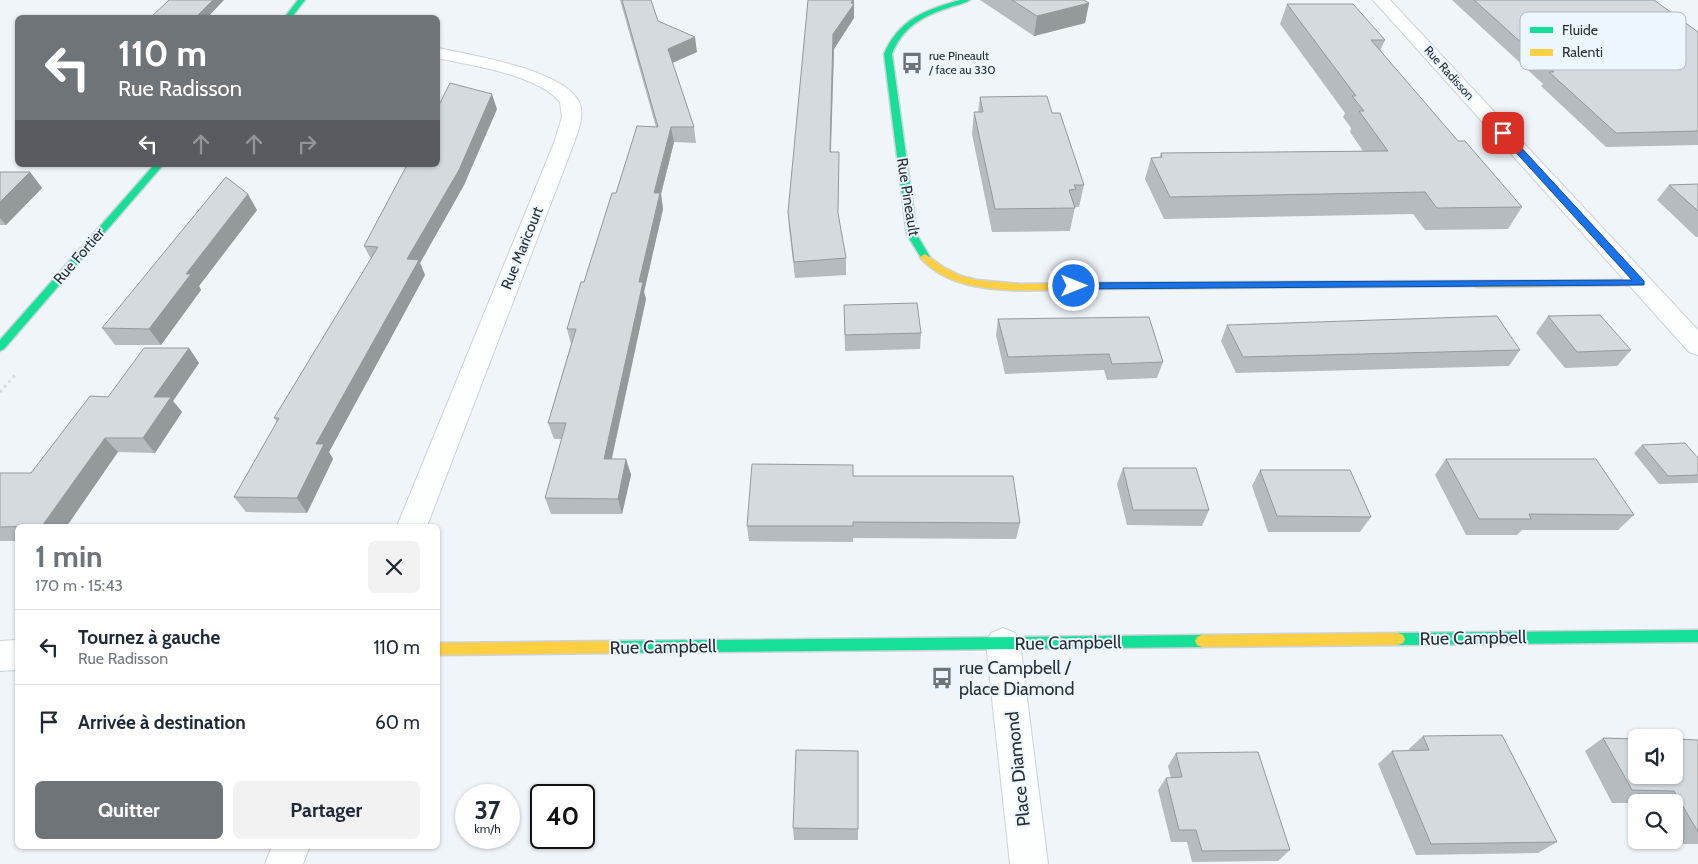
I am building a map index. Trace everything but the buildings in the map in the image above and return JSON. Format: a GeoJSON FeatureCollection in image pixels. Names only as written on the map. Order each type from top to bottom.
{"type":"FeatureCollection","features":[{"type":"Feature","properties":{"kind":"street"},"geometry":{"type":"LineString","coordinates":[[290,15],[302,0]]}},
{"type":"Feature","properties":{"kind":"street","name":"Rue Pineault"},"geometry":{"type":"LineString","coordinates":[[967,0],[938,8],[912,20],[895,36],[888,54],[912,235],[919,251],[925,258],[953,276],[978,284],[1006,286],[1640,283]]}},
{"type":"Feature","properties":{"kind":"street","name":"Rue Radisson"},"geometry":{"type":"LineString","coordinates":[[1381,0],[1698,346]]}},
{"type":"Feature","properties":{"kind":"street","name":"Rue Maricourt"},"geometry":{"type":"LineString","coordinates":[[413,524],[564,142],[571,110],[566,97],[550,84],[440,54]]}},
{"type":"Feature","properties":{"kind":"street","name":"Rue Fortier"},"geometry":{"type":"LineString","coordinates":[[0,347],[157,167]]}},
{"type":"Feature","properties":{"kind":"street","name":"Rue Campbell"},"geometry":{"type":"LineString","coordinates":[[440,649],[1698,636]]}},
{"type":"Feature","properties":{"kind":"street","name":"Place Diamond"},"geometry":{"type":"LineString","coordinates":[[1003,643],[1029,864]]}},
{"type":"Feature","properties":{"kind":"street"},"geometry":{"type":"LineString","coordinates":[[0,656],[15,655]]}},
{"type":"Feature","properties":{"kind":"street"},"geometry":{"type":"LineString","coordinates":[[284,864],[290,849]]}},
{"type":"Feature","properties":{"kind":"traffic: fast"},"geometry":{"type":"LineString","coordinates":[[290,15],[302,0]]}},
{"type":"Feature","properties":{"kind":"traffic: fast"},"geometry":{"type":"LineString","coordinates":[[925,257],[912,235],[888,54],[893,42],[909,23],[942,7],[967,0]]}},
{"type":"Feature","properties":{"kind":"traffic: fast"},"geometry":{"type":"LineString","coordinates":[[0,347],[157,167]]}},
{"type":"Feature","properties":{"kind":"traffic: fast"},"geometry":{"type":"LineString","coordinates":[[1081,286],[1477,284]]}},
{"type":"Feature","properties":{"kind":"traffic: fast"},"geometry":{"type":"LineString","coordinates":[[1398,639],[1698,636]]}},
{"type":"Feature","properties":{"kind":"traffic: fast"},"geometry":{"type":"LineString","coordinates":[[614,647],[1202,641]]}},
{"type":"Feature","properties":{"kind":"traffic: slow"},"geometry":{"type":"LineString","coordinates":[[925,257],[940,269],[957,278],[977,283],[1020,287],[1081,286]]}},
{"type":"Feature","properties":{"kind":"traffic: slow"},"geometry":{"type":"LineString","coordinates":[[1477,284],[1640,283]]}},
{"type":"Feature","properties":{"kind":"traffic: slow"},"geometry":{"type":"LineString","coordinates":[[1202,641],[1398,639]]}},
{"type":"Feature","properties":{"kind":"traffic: slow"},"geometry":{"type":"LineString","coordinates":[[440,649],[614,647]]}},
{"type":"Feature","properties":{"kind":"place","name":"rue Pineault / face au 330"},"geometry":{"type":"Point","coordinates":[912,63]}},
{"type":"Feature","properties":{"kind":"place","name":"rue Campbell / place Diamond"},"geometry":{"type":"Point","coordinates":[942,678]}},
{"type":"Feature","properties":{"kind":"route"},"geometry":{"type":"LineString","coordinates":[[1074,286],[1640,283],[1503,133]]}}]}
